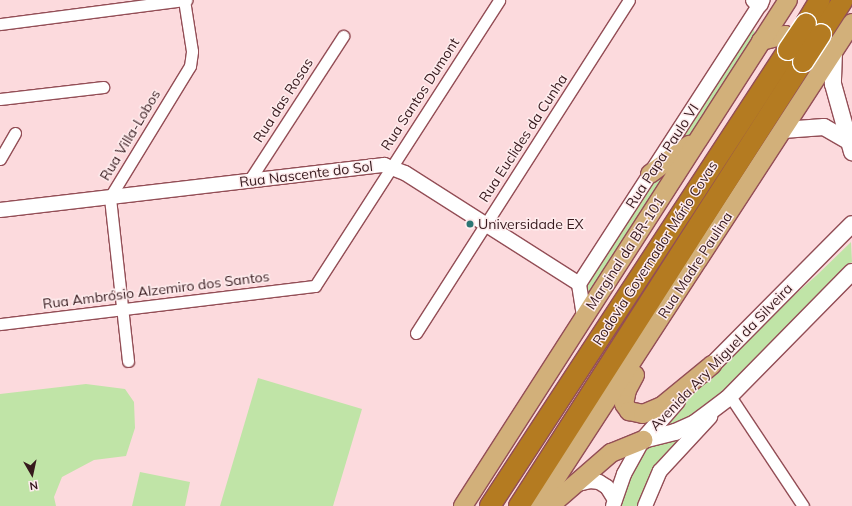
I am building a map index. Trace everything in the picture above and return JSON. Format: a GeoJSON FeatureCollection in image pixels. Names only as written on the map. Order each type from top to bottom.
{"type":"FeatureCollection","features":[{"type":"Feature","properties":{"kind":"highway","name":"Rodovia Governador Mário Covas"},"geometry":{"type":"LineString","coordinates":[[490,506],[820,0]]}},
{"type":"Feature","properties":{"kind":"highway","name":"Rodovia Governador Mário Covas"},"geometry":{"type":"LineString","coordinates":[[519,506],[843,0]]}},
{"type":"Feature","properties":{"kind":"main road"},"geometry":{"type":"LineString","coordinates":[[783,7],[793,31],[808,43],[827,51],[834,51],[833,84],[850,146]]}},
{"type":"Feature","properties":{"kind":"main road","name":"Marginal da BR-101"},"geometry":{"type":"LineString","coordinates":[[463,506],[783,7]]}},
{"type":"Feature","properties":{"kind":"main road","name":"Rua Madre Paulina"},"geometry":{"type":"LineString","coordinates":[[538,506],[852,23]]}},
{"type":"Feature","properties":{"kind":"main road"},"geometry":{"type":"LineString","coordinates":[[761,41],[785,35],[806,46],[824,66]]}},
{"type":"Feature","properties":{"kind":"main road"},"geometry":{"type":"LineString","coordinates":[[783,130],[824,127],[850,146]]}},
{"type":"Feature","properties":{"kind":"main road"},"geometry":{"type":"LineString","coordinates":[[650,174],[699,138]]}},
{"type":"Feature","properties":{"kind":"main road","name":"Avenida Ary Miguel da Silveira"},"geometry":{"type":"LineString","coordinates":[[643,440],[660,418],[852,224]]}},
{"type":"Feature","properties":{"kind":"main road"},"geometry":{"type":"LineString","coordinates":[[550,506],[611,453],[643,440],[675,432],[695,423],[729,398],[852,272]]}},
{"type":"Feature","properties":{"kind":"main road"},"geometry":{"type":"LineString","coordinates":[[666,310],[663,322],[627,390],[624,404],[629,411],[643,414],[655,410],[712,365]]}},
{"type":"Feature","properties":{"kind":"street"},"geometry":{"type":"LineString","coordinates":[[0,24],[185,0]]}},
{"type":"Feature","properties":{"kind":"street","name":"Rua Villa-Lobos"},"geometry":{"type":"LineString","coordinates":[[128,360],[110,197],[190,66],[192,51],[185,0]]}},
{"type":"Feature","properties":{"kind":"street","name":"Rua Santos Dumont"},"geometry":{"type":"LineString","coordinates":[[315,286],[499,0]]}},
{"type":"Feature","properties":{"kind":"street","name":"Rua Euclides da Cunha"},"geometry":{"type":"LineString","coordinates":[[416,333],[629,0]]}},
{"type":"Feature","properties":{"kind":"street","name":"Rua Papa Paulo VI"},"geometry":{"type":"LineString","coordinates":[[579,284],[759,1]]}},
{"type":"Feature","properties":{"kind":"street","name":"Rua das Rosas"},"geometry":{"type":"LineString","coordinates":[[249,181],[343,36]]}},
{"type":"Feature","properties":{"kind":"street"},"geometry":{"type":"LineString","coordinates":[[0,99],[103,87]]}},
{"type":"Feature","properties":{"kind":"street"},"geometry":{"type":"LineString","coordinates":[[0,160],[15,133]]}},
{"type":"Feature","properties":{"kind":"street","name":"Rua Nascente do Sol"},"geometry":{"type":"LineString","coordinates":[[0,210],[371,165],[391,167],[405,173],[579,284]]}},
{"type":"Feature","properties":{"kind":"street"},"geometry":{"type":"LineString","coordinates":[[579,284],[584,316]]}},
{"type":"Feature","properties":{"kind":"street","name":"Rua Ambrósio Alzemiro dos Santos"},"geometry":{"type":"LineString","coordinates":[[0,324],[315,286]]}},
{"type":"Feature","properties":{"kind":"street"},"geometry":{"type":"LineString","coordinates":[[645,506],[660,471],[729,398],[803,506]]}},
{"type":"Feature","properties":{"kind":"street","name":"Avenida Ary Miguel da Silveira"},"geometry":{"type":"LineString","coordinates":[[614,503],[631,459],[643,440]]}},
{"type":"Feature","properties":{"kind":"street"},"geometry":{"type":"LineString","coordinates":[[572,486],[590,481],[599,482],[607,487],[614,503]]}},
{"type":"Feature","properties":{"kind":"green space"},"geometry":{"type":"Polygon","coordinates":[[[752,28],[756,34],[693,133],[669,150],[752,28]]]}},
{"type":"Feature","properties":{"kind":"green space"},"geometry":{"type":"Polygon","coordinates":[[[681,158],[585,302],[584,282],[652,181],[681,158]]]}},
{"type":"Feature","properties":{"kind":"green space"},"geometry":{"type":"Polygon","coordinates":[[[851,242],[852,262],[779,337],[703,414],[666,432],[664,418],[739,344],[817,275],[851,242]]]}},
{"type":"Feature","properties":{"kind":"green space"},"geometry":{"type":"Polygon","coordinates":[[[258,378],[362,409],[333,506],[220,506],[258,378]]]}},
{"type":"Feature","properties":{"kind":"green space"},"geometry":{"type":"Polygon","coordinates":[[[86,384],[125,389],[134,402],[135,428],[126,456],[94,460],[62,477],[54,497],[56,506],[0,506],[0,394],[86,384]]]}},
{"type":"Feature","properties":{"kind":"green space"},"geometry":{"type":"Polygon","coordinates":[[[686,434],[653,470],[638,506],[616,506],[643,444],[686,434]]]}},
{"type":"Feature","properties":{"kind":"green space"},"geometry":{"type":"Polygon","coordinates":[[[140,472],[190,482],[185,506],[132,506],[140,472]]]}},
{"type":"Feature","properties":{"kind":"place","name":"Universidade EX"},"geometry":{"type":"Point","coordinates":[470,224]}}]}
